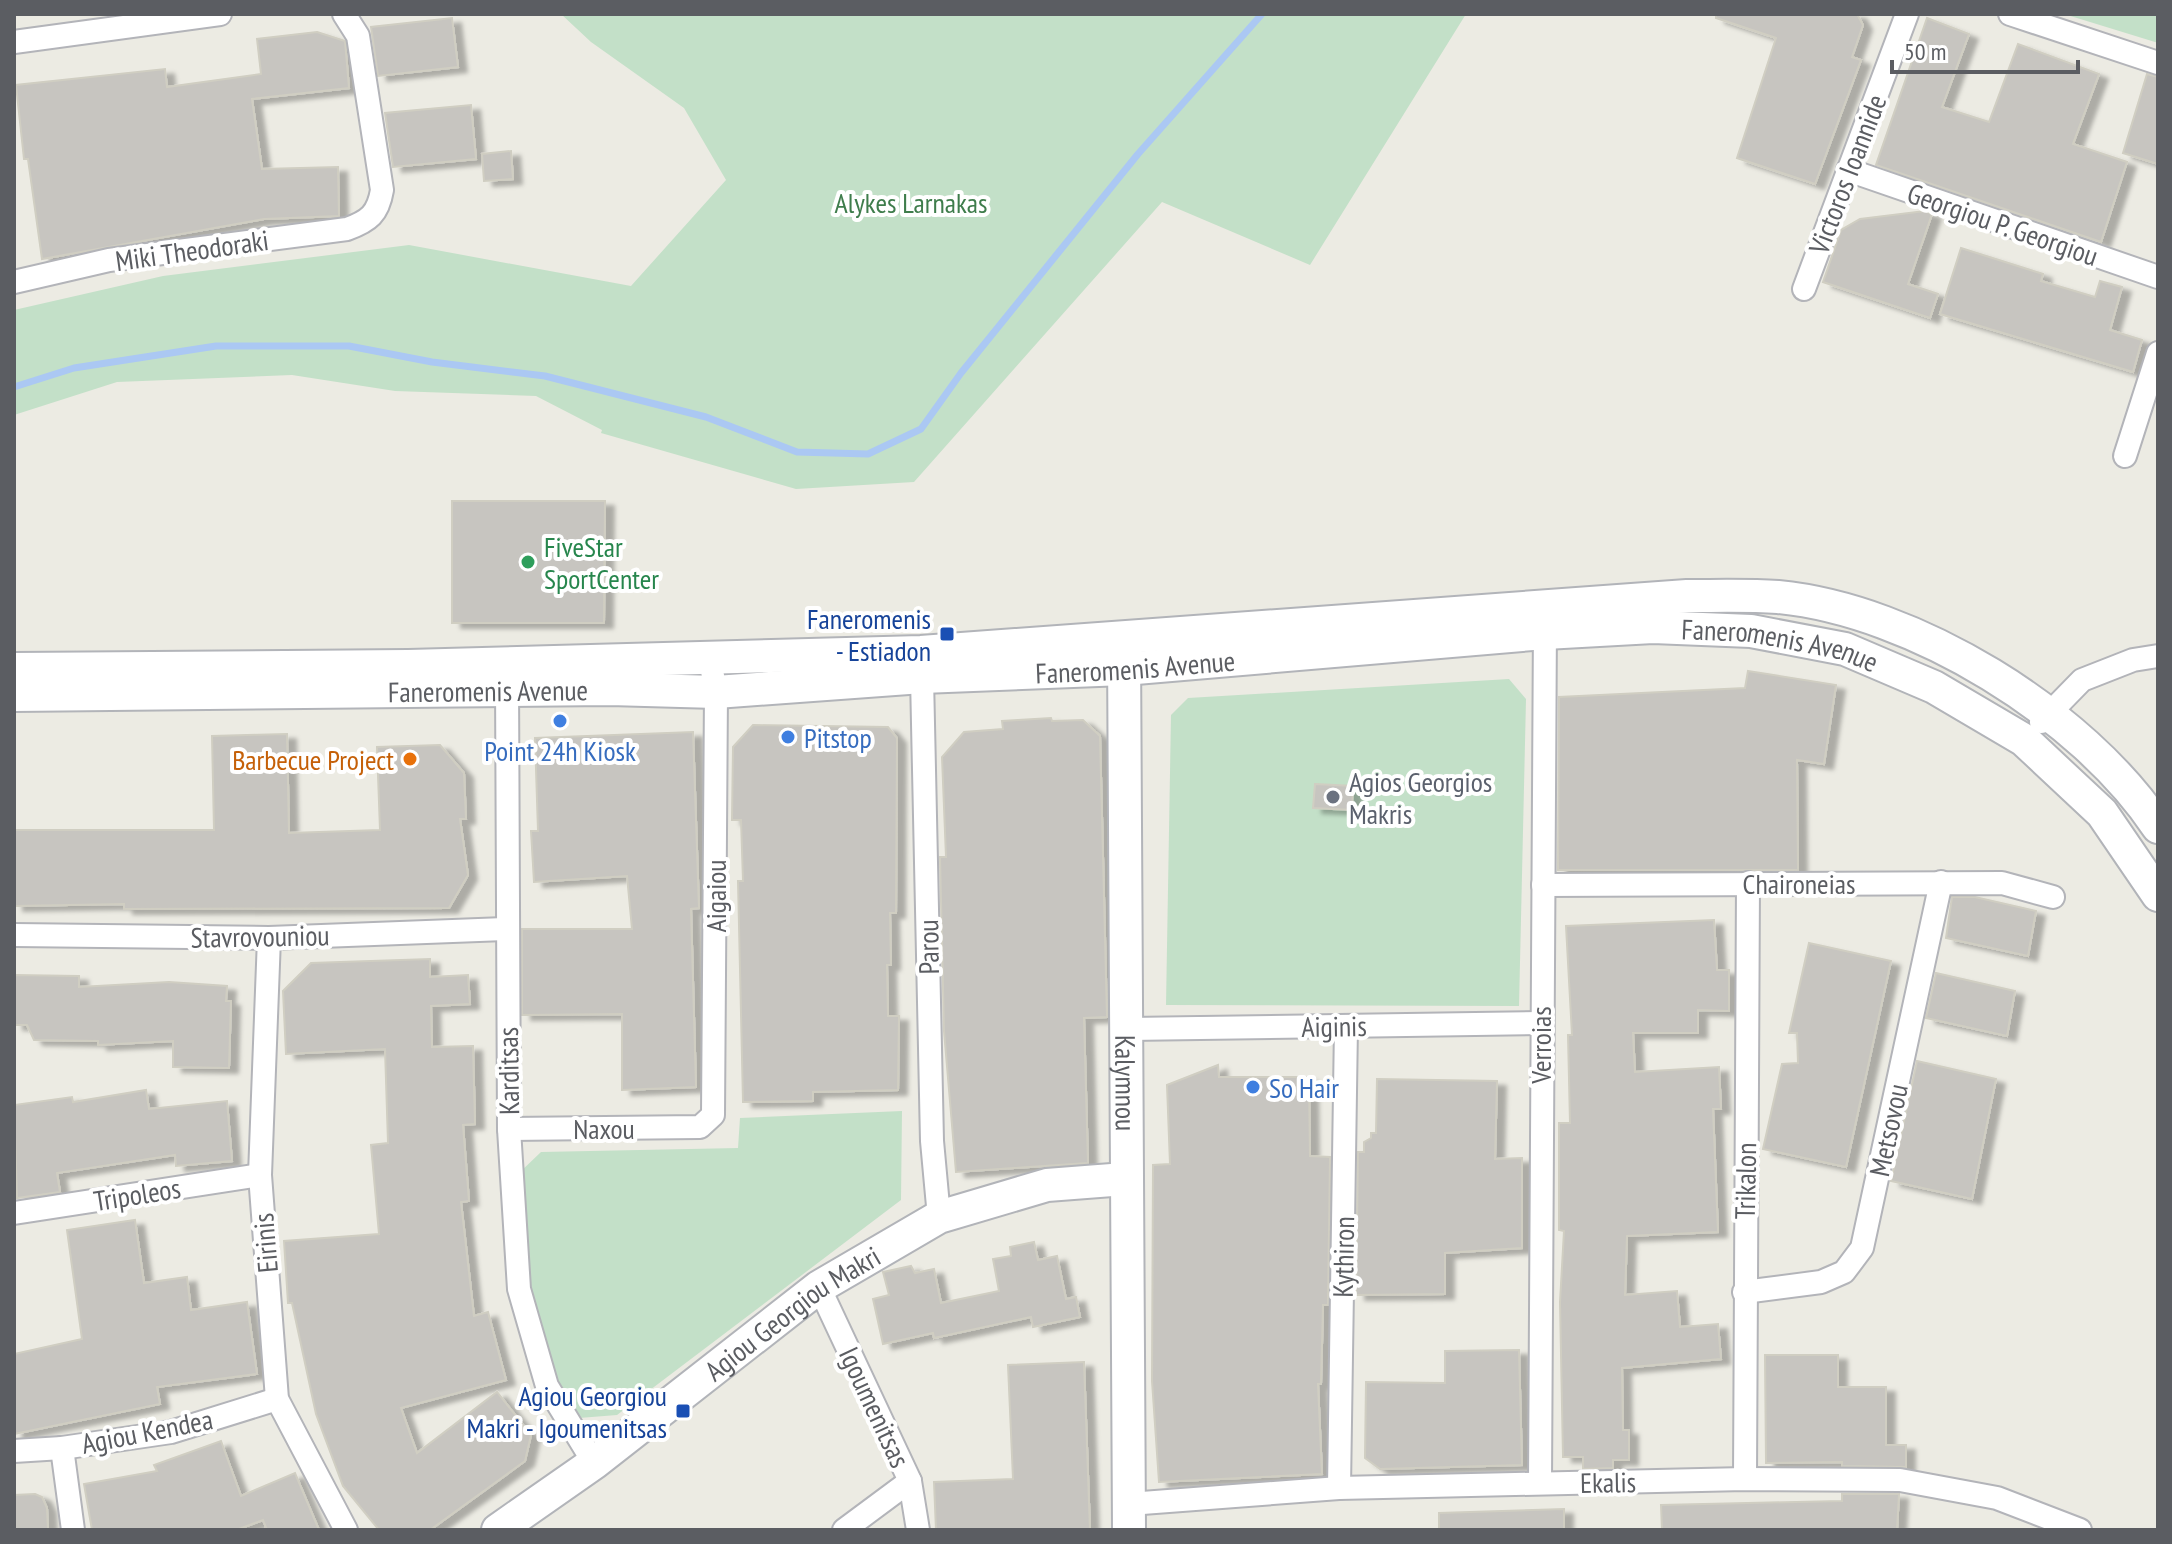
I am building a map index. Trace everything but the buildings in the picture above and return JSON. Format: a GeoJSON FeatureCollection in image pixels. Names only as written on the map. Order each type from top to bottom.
{"type":"FeatureCollection","features":[{"type":"Feature","properties":{"kind":"main road","name":"Faneromenis Avenue"},"geometry":{"type":"LineString","coordinates":[[14,669],[408,666],[716,692],[922,677],[1124,669],[1544,620],[1687,596],[1780,598],[1873,619],[1952,651],[2049,714],[2087,746],[2158,827]]}},
{"type":"Feature","properties":{"kind":"main road","name":"Faneromenis Avenue"},"geometry":{"type":"LineString","coordinates":[[14,695],[506,676],[710,660],[921,652],[1124,636],[1544,620],[1751,631],[1845,649],[1934,687],[2024,740],[2102,813],[2158,895]]}},
{"type":"Feature","properties":{"kind":"main road","name":"Kalymnou"},"geometry":{"type":"LineString","coordinates":[[1124,636],[1129,1029],[1125,1179],[1129,1517]]}},
{"type":"Feature","properties":{"kind":"main road","name":"Agiou Georgiou Makri"},"geometry":{"type":"LineString","coordinates":[[498,1530],[594,1463],[819,1287],[939,1217],[1047,1185],[1125,1179]]}},
{"type":"Feature","properties":{"kind":"street"},"geometry":{"type":"LineString","coordinates":[[14,42],[220,14]]}},
{"type":"Feature","properties":{"kind":"street","name":"Miki Theodoraki"},"geometry":{"type":"LineString","coordinates":[[14,282],[109,260],[347,229],[370,220],[379,205],[382,190],[358,36],[344,14]]}},
{"type":"Feature","properties":{"kind":"street","name":"Victoros Ioannide"},"geometry":{"type":"LineString","coordinates":[[1804,289],[1907,14]]}},
{"type":"Feature","properties":{"kind":"street"},"geometry":{"type":"LineString","coordinates":[[2010,14],[2158,63]]}},
{"type":"Feature","properties":{"kind":"street","name":"Georgiou P. Georgiou"},"geometry":{"type":"LineString","coordinates":[[1848,170],[2158,277]]}},
{"type":"Feature","properties":{"kind":"street"},"geometry":{"type":"LineString","coordinates":[[2125,456],[2158,353]]}},
{"type":"Feature","properties":{"kind":"street","name":"Verroias"},"geometry":{"type":"LineString","coordinates":[[1540,1483],[1544,620]]}},
{"type":"Feature","properties":{"kind":"street"},"geometry":{"type":"LineString","coordinates":[[2024,740],[2082,680],[2133,660],[2158,656]]}},
{"type":"Feature","properties":{"kind":"street","name":"Aigaiou"},"geometry":{"type":"LineString","coordinates":[[700,1127],[713,1115],[714,1102],[716,692],[710,660]]}},
{"type":"Feature","properties":{"kind":"street","name":"Karditsas"},"geometry":{"type":"LineString","coordinates":[[506,676],[505,929],[509,1129],[519,1289],[531,1342],[547,1386],[594,1463]]}},
{"type":"Feature","properties":{"kind":"street","name":"Parou"},"geometry":{"type":"LineString","coordinates":[[922,677],[932,1141],[939,1217]]}},
{"type":"Feature","properties":{"kind":"street","name":"Metsovou"},"geometry":{"type":"LineString","coordinates":[[1744,1292],[1821,1282],[1844,1272],[1862,1248],[1941,882]]}},
{"type":"Feature","properties":{"kind":"street","name":"Trikalon"},"geometry":{"type":"LineString","coordinates":[[1745,1479],[1748,883]]}},
{"type":"Feature","properties":{"kind":"street","name":"Chaironeias"},"geometry":{"type":"LineString","coordinates":[[1543,885],[2002,883],[2053,897]]}},
{"type":"Feature","properties":{"kind":"street","name":"Stavrovouniou"},"geometry":{"type":"LineString","coordinates":[[14,935],[269,938],[505,929]]}},
{"type":"Feature","properties":{"kind":"street","name":"Eirinis"},"geometry":{"type":"LineString","coordinates":[[269,938],[260,1175],[277,1399],[346,1530]]}},
{"type":"Feature","properties":{"kind":"street","name":"Aiginis"},"geometry":{"type":"LineString","coordinates":[[1129,1029],[1540,1023]]}},
{"type":"Feature","properties":{"kind":"street","name":"Kythiron"},"geometry":{"type":"LineString","coordinates":[[1339,1488],[1346,1026]]}},
{"type":"Feature","properties":{"kind":"street","name":"Naxou"},"geometry":{"type":"LineString","coordinates":[[509,1129],[700,1127]]}},
{"type":"Feature","properties":{"kind":"street","name":"Tripoleos"},"geometry":{"type":"LineString","coordinates":[[14,1213],[260,1175]]}},
{"type":"Feature","properties":{"kind":"street","name":"Igoumenitsas"},"geometry":{"type":"LineString","coordinates":[[819,1287],[910,1481],[918,1530]]}},
{"type":"Feature","properties":{"kind":"street","name":"Agiou Kendea"},"geometry":{"type":"LineString","coordinates":[[14,1451],[62,1448],[171,1432],[277,1399]]}},
{"type":"Feature","properties":{"kind":"street"},"geometry":{"type":"LineString","coordinates":[[62,1448],[73,1530]]}},
{"type":"Feature","properties":{"kind":"street","name":"Ekalis"},"geometry":{"type":"LineString","coordinates":[[1129,1517],[1339,1488],[1745,1479],[1900,1480],[1997,1498],[2080,1530]]}},
{"type":"Feature","properties":{"kind":"street"},"geometry":{"type":"LineString","coordinates":[[844,1530],[910,1481]]}},
{"type":"Feature","properties":{"kind":"green space","name":"Alykes Larnakas"},"geometry":{"type":"Polygon","coordinates":[[[561,14],[1466,14],[1310,265],[1162,202],[914,482],[796,489],[601,433],[602,430],[536,396],[395,391],[292,375],[117,382],[14,415],[14,310],[163,276],[409,245],[631,286],[726,180],[684,108],[591,42],[561,14]]]}},
{"type":"Feature","properties":{"kind":"green space"},"geometry":{"type":"Polygon","coordinates":[[[2064,14],[2158,14],[2158,43],[2155,42],[2064,14]]]}},
{"type":"Feature","properties":{"kind":"green space"},"geometry":{"type":"Polygon","coordinates":[[[1509,679],[1526,699],[1519,1006],[1166,1005],[1171,715],[1188,698],[1509,679]]]}},
{"type":"Feature","properties":{"kind":"green space"},"geometry":{"type":"Polygon","coordinates":[[[902,1111],[901,1200],[617,1415],[579,1418],[550,1373],[529,1287],[518,1174],[541,1152],[738,1148],[740,1118],[902,1111]]]}},
{"type":"Feature","properties":{"kind":"waterway"},"geometry":{"type":"LineString","coordinates":[[14,387],[74,368],[216,346],[349,346],[432,362],[545,376],[706,417],[797,452],[868,454],[921,429],[961,373],[1138,154],[1262,14]]}},
{"type":"Feature","properties":{"kind":"place","name":"FiveStar SportCenter"},"geometry":{"type":"Point","coordinates":[528,562]}},
{"type":"Feature","properties":{"kind":"place","name":"Faneromenis - Estiadon"},"geometry":{"type":"Point","coordinates":[947,634]}},
{"type":"Feature","properties":{"kind":"place","name":"Point 24h Kiosk"},"geometry":{"type":"Point","coordinates":[560,721]}},
{"type":"Feature","properties":{"kind":"place","name":"Pitstop"},"geometry":{"type":"Point","coordinates":[788,737]}},
{"type":"Feature","properties":{"kind":"place","name":"Barbecue Project"},"geometry":{"type":"Point","coordinates":[410,759]}},
{"type":"Feature","properties":{"kind":"place","name":"Agios Georgios Makris"},"geometry":{"type":"Point","coordinates":[1333,797]}},
{"type":"Feature","properties":{"kind":"place","name":"So Hair"},"geometry":{"type":"Point","coordinates":[1253,1087]}},
{"type":"Feature","properties":{"kind":"place","name":"Agiou Georgiou Makri - Igoumenitsas"},"geometry":{"type":"Point","coordinates":[683,1411]}}]}
